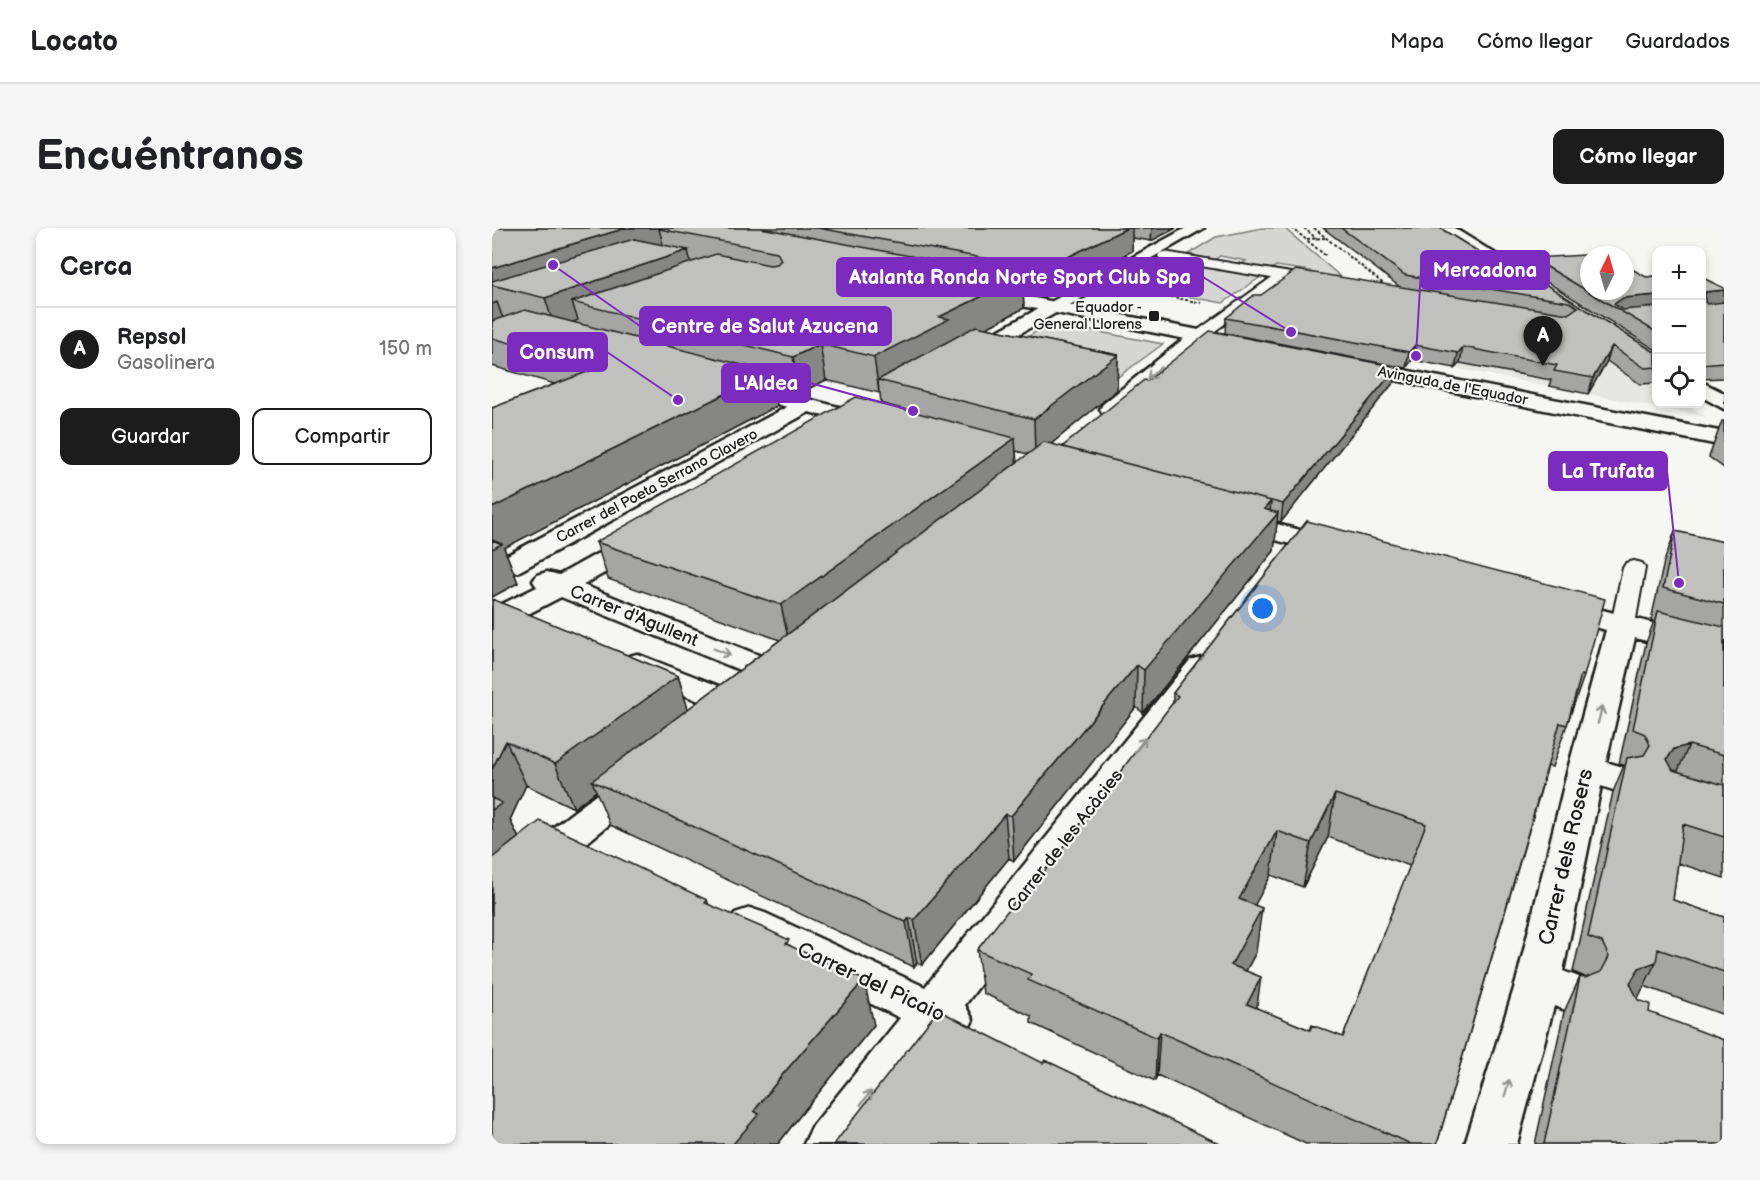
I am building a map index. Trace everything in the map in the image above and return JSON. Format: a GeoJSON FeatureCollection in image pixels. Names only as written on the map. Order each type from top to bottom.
{"type":"FeatureCollection","features":[{"type":"Feature","properties":{"kind":"street"},"geometry":{"type":"LineString","coordinates":[[951,366],[1053,306],[1160,253],[1197,228]]}},
{"type":"Feature","properties":{"kind":"street"},"geometry":{"type":"LineString","coordinates":[[1444,228],[1549,293]]}},
{"type":"Feature","properties":{"kind":"street"},"geometry":{"type":"LineString","coordinates":[[1131,245],[1160,253],[1329,283]]}},
{"type":"Feature","properties":{"kind":"street"},"geometry":{"type":"LineString","coordinates":[[1093,424],[1200,336],[1282,276]]}},
{"type":"Feature","properties":{"kind":"street"},"geometry":{"type":"LineString","coordinates":[[959,288],[1268,349]]}},
{"type":"Feature","properties":{"kind":"street","name":"Avinguda de l'Equador"},"geometry":{"type":"LineString","coordinates":[[1336,363],[1724,439]]}},
{"type":"Feature","properties":{"kind":"street"},"geometry":{"type":"LineString","coordinates":[[704,377],[892,428]]}},
{"type":"Feature","properties":{"kind":"street"},"geometry":{"type":"LineString","coordinates":[[1706,391],[1724,402]]}},
{"type":"Feature","properties":{"kind":"street"},"geometry":{"type":"LineString","coordinates":[[827,436],[889,401]]}},
{"type":"Feature","properties":{"kind":"street","name":"Carrer del Poeta Serrano Clavero"},"geometry":{"type":"LineString","coordinates":[[500,563],[806,405]]}},
{"type":"Feature","properties":{"kind":"street"},"geometry":{"type":"LineString","coordinates":[[1210,514],[1289,553],[1358,554]]}},
{"type":"Feature","properties":{"kind":"street"},"geometry":{"type":"LineString","coordinates":[[501,616],[561,586],[663,528]]}},
{"type":"Feature","properties":{"kind":"street","name":"Carrer d'Agullent"},"geometry":{"type":"LineString","coordinates":[[500,563],[784,666],[735,704]]}},
{"type":"Feature","properties":{"kind":"street","name":"Carrer dels Rosers"},"geometry":{"type":"LineString","coordinates":[[1491,1144],[1553,987],[1601,774],[1623,624],[1634,568]]}},
{"type":"Feature","properties":{"kind":"street"},"geometry":{"type":"LineString","coordinates":[[1531,600],[1724,652]]}},
{"type":"Feature","properties":{"kind":"street"},"geometry":{"type":"LineString","coordinates":[[501,616],[542,625]]}},
{"type":"Feature","properties":{"kind":"street","name":"Carrer de les Acàcies"},"geometry":{"type":"LineString","coordinates":[[830,1144],[1220,643]]}},
{"type":"Feature","properties":{"kind":"street"},"geometry":{"type":"LineString","coordinates":[[607,651],[735,704],[707,726]]}},
{"type":"Feature","properties":{"kind":"street"},"geometry":{"type":"LineString","coordinates":[[492,896],[661,764]]}},
{"type":"Feature","properties":{"kind":"street"},"geometry":{"type":"LineString","coordinates":[[567,837],[610,858]]}},
{"type":"Feature","properties":{"kind":"street","name":"Carrer del Picaio"},"geometry":{"type":"LineString","coordinates":[[717,909],[985,1037]]}},
{"type":"Feature","properties":{"kind":"path"},"geometry":{"type":"LineString","coordinates":[[1292,228],[1306,239],[1327,238]]}},
{"type":"Feature","properties":{"kind":"path"},"geometry":{"type":"LineString","coordinates":[[1304,228],[1317,239]]}},
{"type":"Feature","properties":{"kind":"path"},"geometry":{"type":"LineString","coordinates":[[1314,228],[1388,287]]}},
{"type":"Feature","properties":{"kind":"path"},"geometry":{"type":"LineString","coordinates":[[1167,296],[1186,284]]}},
{"type":"Feature","properties":{"kind":"path"},"geometry":{"type":"LineString","coordinates":[[1134,290],[1236,309]]}},
{"type":"Feature","properties":{"kind":"shaded area"},"geometry":{"type":"Polygon","coordinates":[[[1262,228],[1284,228],[1348,283],[1305,276],[1310,271],[1276,266],[1270,270],[1240,265],[1246,261],[1220,256],[1213,261],[1191,257],[1194,255],[1188,254],[1216,237],[1262,228]]]}},
{"type":"Feature","properties":{"kind":"shaded area"},"geometry":{"type":"Polygon","coordinates":[[[1164,259],[1262,276],[1223,303],[1120,284],[1164,259]]]}},
{"type":"Feature","properties":{"kind":"shaded area"},"geometry":{"type":"Polygon","coordinates":[[[1502,315],[1568,326],[1652,381],[1652,406],[1455,368],[1502,315]]]}},
{"type":"Feature","properties":{"kind":"shaded area"},"geometry":{"type":"Polygon","coordinates":[[[1051,323],[1163,344],[1118,377],[1000,353],[1051,323]]]}},
{"type":"Feature","properties":{"kind":"shaded area"},"geometry":{"type":"Polygon","coordinates":[[[1660,408],[1692,408],[1706,417],[1660,408]]]}},
{"type":"Feature","properties":{"kind":"building"},"geometry":{"type":"Polygon","coordinates":[[[492,228],[626,228],[492,268],[492,228]]]}},
{"type":"Feature","properties":{"kind":"building"},"geometry":{"type":"Polygon","coordinates":[[[761,228],[1022,277],[939,317],[949,319],[874,357],[820,344],[793,357],[572,302],[716,254],[770,265],[777,264],[781,260],[777,252],[659,229],[761,228]]]}},
{"type":"Feature","properties":{"kind":"building"},"geometry":{"type":"Polygon","coordinates":[[[818,228],[1127,228],[1043,269],[818,228]]]}},
{"type":"Feature","properties":{"kind":"building"},"geometry":{"type":"Polygon","coordinates":[[[1341,228],[1440,228],[1492,260],[1506,260],[1652,350],[1652,367],[1645,368],[1612,346],[1593,378],[1554,371],[1557,365],[1463,347],[1458,353],[1415,345],[1409,352],[1226,318],[1254,295],[1261,295],[1296,270],[1568,314],[1578,307],[1569,302],[1405,275],[1341,228]]]}},
{"type":"Feature","properties":{"kind":"building"},"geometry":{"type":"Polygon","coordinates":[[[634,239],[688,250],[545,298],[492,285],[492,281],[634,239]]]}},
{"type":"Feature","properties":{"kind":"building"},"geometry":{"type":"Polygon","coordinates":[[[1580,255],[1580,287],[1532,258],[1580,255]]]}},
{"type":"Feature","properties":{"kind":"building"},"geometry":{"type":"Polygon","coordinates":[[[1634,270],[1646,277],[1652,276],[1652,295],[1634,297],[1634,270]]]}},
{"type":"Feature","properties":{"kind":"building"},"geometry":{"type":"Polygon","coordinates":[[[1706,279],[1724,288],[1724,290],[1706,292],[1706,279]]]}},
{"type":"Feature","properties":{"kind":"building"},"geometry":{"type":"Polygon","coordinates":[[[1602,300],[1620,300],[1614,304],[1623,310],[1652,307],[1652,330],[1602,300]]]}},
{"type":"Feature","properties":{"kind":"building"},"geometry":{"type":"Polygon","coordinates":[[[1724,302],[1724,362],[1706,364],[1706,303],[1724,302]]]}},
{"type":"Feature","properties":{"kind":"building"},"geometry":{"type":"Polygon","coordinates":[[[525,310],[770,372],[492,508],[492,408],[600,367],[492,338],[492,321],[525,310]]]}},
{"type":"Feature","properties":{"kind":"building"},"geometry":{"type":"Polygon","coordinates":[[[976,326],[1118,355],[1034,419],[878,380],[976,326]]]}},
{"type":"Feature","properties":{"kind":"building"},"geometry":{"type":"Polygon","coordinates":[[[1210,331],[1397,367],[1283,504],[1062,447],[1144,380],[1147,381],[1210,331]]]}},
{"type":"Feature","properties":{"kind":"building"},"geometry":{"type":"Polygon","coordinates":[[[856,397],[1015,438],[781,605],[596,542],[856,397]]]}},
{"type":"Feature","properties":{"kind":"building"},"geometry":{"type":"Polygon","coordinates":[[[1044,442],[1271,501],[1264,509],[1278,513],[1144,670],[1137,665],[1011,816],[1005,814],[914,920],[909,918],[906,922],[592,781],[1044,442]]]}},
{"type":"Feature","properties":{"kind":"building"},"geometry":{"type":"Polygon","coordinates":[[[1307,521],[1605,599],[1584,676],[1581,675],[1567,725],[1560,723],[1437,1144],[1411,1144],[1160,1032],[1157,1038],[1028,980],[1031,974],[977,950],[1015,901],[1021,902],[1178,696],[1173,693],[1307,521]],[[1335,794],[1311,843],[1277,831],[1239,899],[1262,908],[1231,965],[1261,977],[1247,1004],[1310,1030],[1312,1025],[1343,1037],[1426,824],[1335,794]]]}},
{"type":"Feature","properties":{"kind":"building"},"geometry":{"type":"Polygon","coordinates":[[[1675,531],[1724,542],[1724,604],[1663,588],[1675,531]]]}},
{"type":"Feature","properties":{"kind":"building"},"geometry":{"type":"Polygon","coordinates":[[[492,540],[502,544],[492,549],[492,540]]]}},
{"type":"Feature","properties":{"kind":"building"},"geometry":{"type":"Polygon","coordinates":[[[492,599],[678,676],[555,764],[506,741],[492,769],[492,599]]]}},
{"type":"Feature","properties":{"kind":"building"},"geometry":{"type":"Polygon","coordinates":[[[1658,611],[1724,627],[1724,755],[1689,745],[1674,749],[1667,759],[1673,770],[1724,785],[1724,837],[1683,824],[1673,900],[1724,917],[1724,972],[1658,949],[1656,962],[1639,968],[1630,983],[1638,1000],[1650,1004],[1649,1012],[1724,1040],[1724,1144],[1544,1144],[1580,977],[1585,978],[1601,972],[1609,957],[1602,942],[1588,937],[1627,758],[1644,755],[1650,745],[1645,734],[1633,729],[1658,611]]]}},
{"type":"Feature","properties":{"kind":"building"},"geometry":{"type":"Polygon","coordinates":[[[492,798],[502,803],[492,810],[492,798]]]}},
{"type":"Feature","properties":{"kind":"building"},"geometry":{"type":"Polygon","coordinates":[[[540,821],[707,900],[705,903],[789,940],[786,944],[864,980],[783,1074],[754,1111],[759,1114],[733,1144],[492,1144],[492,858],[540,821]]]}},
{"type":"Feature","properties":{"kind":"building"},"geometry":{"type":"Polygon","coordinates":[[[938,1010],[1043,1063],[1045,1060],[1220,1144],[834,1144],[938,1010]]]}},
{"type":"Feature","properties":{"kind":"place","name":"Centre de Salut Azucena"},"geometry":{"type":"Point","coordinates":[553,265]}},
{"type":"Feature","properties":{"kind":"place","name":"Equador - General Llorens"},"geometry":{"type":"Point","coordinates":[1154,316]}},
{"type":"Feature","properties":{"kind":"place","name":"Atalanta Ronda Norte Sport Club Spa"},"geometry":{"type":"Point","coordinates":[1291,332]}},
{"type":"Feature","properties":{"kind":"place","name":"Mercadona"},"geometry":{"type":"Point","coordinates":[1416,356]}},
{"type":"Feature","properties":{"kind":"place","name":"Repsol"},"geometry":{"type":"Point","coordinates":[1543,366]}},
{"type":"Feature","properties":{"kind":"place","name":"Consum"},"geometry":{"type":"Point","coordinates":[678,400]}},
{"type":"Feature","properties":{"kind":"place","name":"L'Aldea"},"geometry":{"type":"Point","coordinates":[913,411]}},
{"type":"Feature","properties":{"kind":"place","name":"La Trufata"},"geometry":{"type":"Point","coordinates":[1679,583]}}]}
